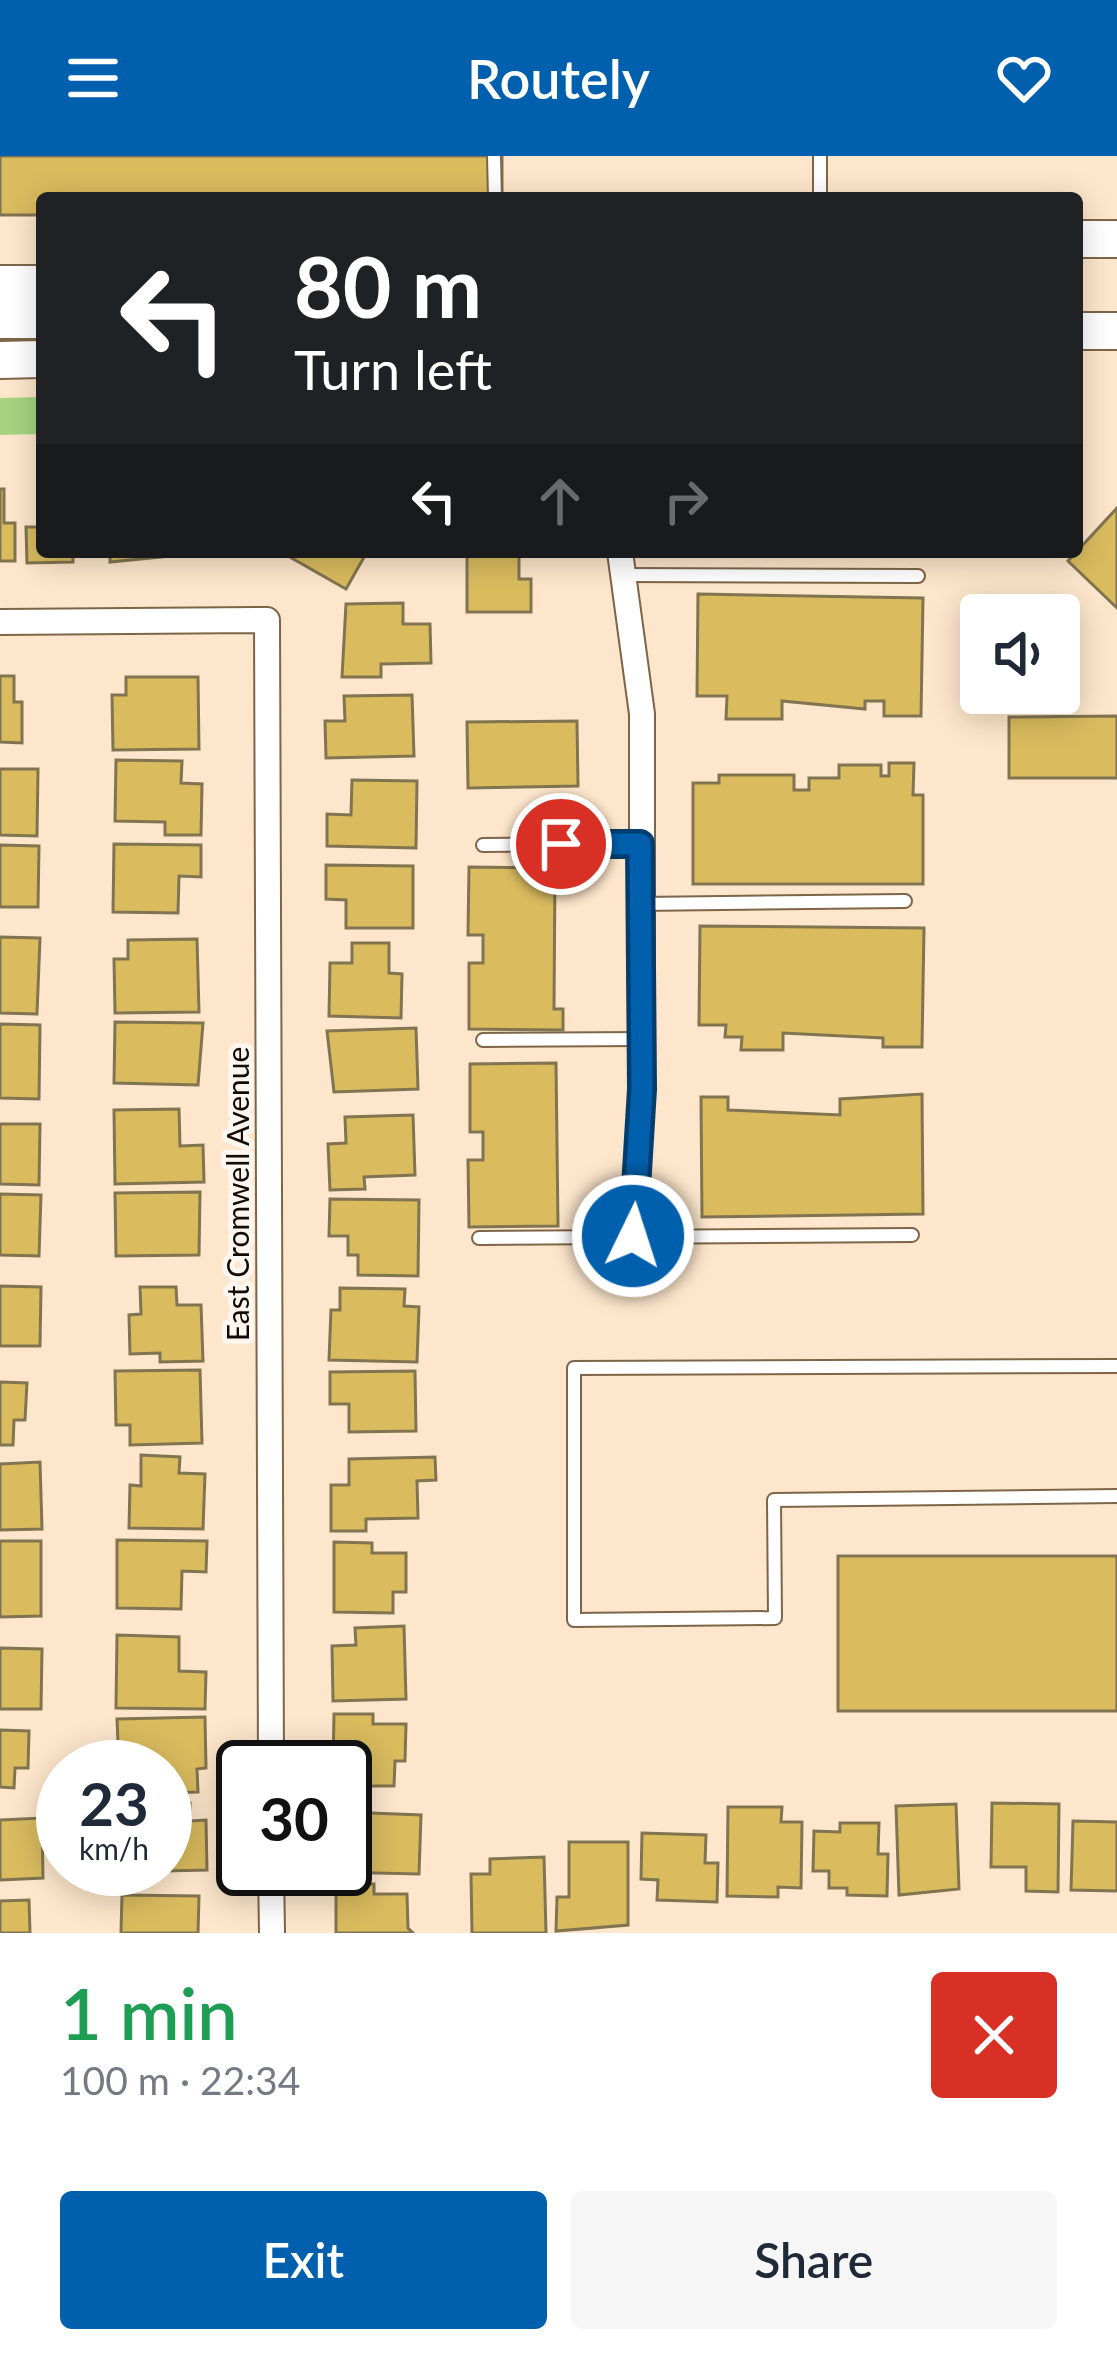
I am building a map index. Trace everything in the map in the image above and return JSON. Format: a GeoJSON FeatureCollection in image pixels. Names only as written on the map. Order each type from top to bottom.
{"type":"FeatureCollection","features":[{"type":"Feature","properties":{"kind":"main road"},"geometry":{"type":"LineString","coordinates":[[1083,239],[1117,239]]}},
{"type":"Feature","properties":{"kind":"main road"},"geometry":{"type":"LineString","coordinates":[[0,284],[36,284]]}},
{"type":"Feature","properties":{"kind":"main road"},"geometry":{"type":"LineString","coordinates":[[0,320],[36,320]]}},
{"type":"Feature","properties":{"kind":"main road"},"geometry":{"type":"LineString","coordinates":[[1083,331],[1117,331]]}},
{"type":"Feature","properties":{"kind":"main road"},"geometry":{"type":"LineString","coordinates":[[0,359],[36,359]]}},
{"type":"Feature","properties":{"kind":"street"},"geometry":{"type":"LineString","coordinates":[[621,564],[642,714],[638,904],[642,1039],[633,1236]]}},
{"type":"Feature","properties":{"kind":"street","name":"East Cromwell Avenue"},"geometry":{"type":"LineString","coordinates":[[0,622],[267,620],[271,1740]]}},
{"type":"Feature","properties":{"kind":"street"},"geometry":{"type":"LineString","coordinates":[[271,1896],[272,1933]]}},
{"type":"Feature","properties":{"kind":"lane"},"geometry":{"type":"LineString","coordinates":[[494,156],[494,192]]}},
{"type":"Feature","properties":{"kind":"lane"},"geometry":{"type":"LineString","coordinates":[[820,156],[820,192]]}},
{"type":"Feature","properties":{"kind":"lane"},"geometry":{"type":"LineString","coordinates":[[621,564],[918,576]]}},
{"type":"Feature","properties":{"kind":"lane"},"geometry":{"type":"LineString","coordinates":[[483,845],[640,844]]}},
{"type":"Feature","properties":{"kind":"lane"},"geometry":{"type":"LineString","coordinates":[[638,904],[905,901]]}},
{"type":"Feature","properties":{"kind":"lane"},"geometry":{"type":"LineString","coordinates":[[483,1040],[642,1039]]}},
{"type":"Feature","properties":{"kind":"lane"},"geometry":{"type":"LineString","coordinates":[[479,1238],[912,1234]]}},
{"type":"Feature","properties":{"kind":"lane"},"geometry":{"type":"LineString","coordinates":[[1117,1366],[574,1368],[574,1620],[775,1618],[774,1500],[1117,1496]]}},
{"type":"Feature","properties":{"kind":"green space"},"geometry":{"type":"Polygon","coordinates":[[[36,397],[36,434],[0,435],[0,398],[36,397]]]}},
{"type":"Feature","properties":{"kind":"building"},"geometry":{"type":"Polygon","coordinates":[[[0,156],[502,156],[502,192],[36,192],[36,215],[0,215],[0,156]]]}},
{"type":"Feature","properties":{"kind":"building"},"geometry":{"type":"Polygon","coordinates":[[[0,489],[4,489],[4,523],[15,523],[15,561],[0,561],[0,489]]]}},
{"type":"Feature","properties":{"kind":"building"},"geometry":{"type":"Polygon","coordinates":[[[1117,508],[1117,608],[1068,561],[1083,558],[1083,545],[1117,508]]]}},
{"type":"Feature","properties":{"kind":"building"},"geometry":{"type":"Polygon","coordinates":[[[26,527],[36,527],[36,558],[73,558],[73,562],[27,563],[26,527]]]}},
{"type":"Feature","properties":{"kind":"building"},"geometry":{"type":"Polygon","coordinates":[[[292,558],[364,558],[346,589],[292,558]]]}},
{"type":"Feature","properties":{"kind":"building"},"geometry":{"type":"Polygon","coordinates":[[[467,558],[519,558],[519,579],[531,579],[531,612],[467,612],[467,558]]]}},
{"type":"Feature","properties":{"kind":"building"},"geometry":{"type":"Polygon","coordinates":[[[698,594],[923,598],[921,716],[884,716],[884,701],[865,701],[865,709],[782,701],[782,719],[726,719],[727,696],[697,696],[698,594]]]}},
{"type":"Feature","properties":{"kind":"building"},"geometry":{"type":"Polygon","coordinates":[[[403,603],[403,624],[430,624],[431,663],[381,664],[381,677],[342,677],[346,604],[403,603]]]}},
{"type":"Feature","properties":{"kind":"building"},"geometry":{"type":"Polygon","coordinates":[[[0,676],[14,676],[14,702],[22,702],[22,743],[0,742],[0,676]]]}},
{"type":"Feature","properties":{"kind":"building"},"geometry":{"type":"Polygon","coordinates":[[[126,677],[198,677],[199,749],[113,750],[112,695],[126,695],[126,677]]]}},
{"type":"Feature","properties":{"kind":"building"},"geometry":{"type":"Polygon","coordinates":[[[412,695],[414,756],[326,758],[325,721],[345,721],[344,696],[412,695]]]}},
{"type":"Feature","properties":{"kind":"building"},"geometry":{"type":"Polygon","coordinates":[[[1117,716],[1117,778],[1009,778],[1009,717],[1117,716]]]}},
{"type":"Feature","properties":{"kind":"building"},"geometry":{"type":"Polygon","coordinates":[[[577,721],[578,786],[468,788],[467,722],[577,721]]]}},
{"type":"Feature","properties":{"kind":"building"},"geometry":{"type":"Polygon","coordinates":[[[116,760],[182,761],[181,783],[202,784],[201,835],[165,835],[165,822],[115,821],[116,760]]]}},
{"type":"Feature","properties":{"kind":"building"},"geometry":{"type":"Polygon","coordinates":[[[889,763],[914,763],[913,795],[923,795],[923,884],[693,884],[693,783],[719,783],[719,775],[794,775],[794,790],[809,790],[809,778],[839,778],[839,765],[881,765],[881,776],[889,776],[889,763]]]}},
{"type":"Feature","properties":{"kind":"building"},"geometry":{"type":"Polygon","coordinates":[[[0,769],[38,769],[37,836],[0,835],[0,769]]]}},
{"type":"Feature","properties":{"kind":"building"},"geometry":{"type":"Polygon","coordinates":[[[352,780],[417,781],[416,848],[327,846],[327,814],[351,815],[352,780]]]}},
{"type":"Feature","properties":{"kind":"building"},"geometry":{"type":"Polygon","coordinates":[[[114,844],[201,845],[201,877],[179,876],[178,913],[113,912],[114,844]]]}},
{"type":"Feature","properties":{"kind":"building"},"geometry":{"type":"Polygon","coordinates":[[[0,845],[39,846],[38,907],[0,907],[0,845]]]}},
{"type":"Feature","properties":{"kind":"building"},"geometry":{"type":"Polygon","coordinates":[[[326,865],[413,866],[413,928],[346,928],[346,900],[326,899],[326,865]]]}},
{"type":"Feature","properties":{"kind":"building"},"geometry":{"type":"Polygon","coordinates":[[[469,867],[555,868],[554,1009],[563,1009],[563,1030],[469,1029],[469,963],[483,963],[483,935],[468,935],[469,867]]]}},
{"type":"Feature","properties":{"kind":"building"},"geometry":{"type":"Polygon","coordinates":[[[700,926],[924,928],[922,1047],[883,1047],[883,1038],[783,1033],[783,1050],[741,1050],[742,1037],[725,1037],[726,1025],[699,1025],[700,926]]]}},
{"type":"Feature","properties":{"kind":"building"},"geometry":{"type":"Polygon","coordinates":[[[0,937],[40,938],[37,1014],[0,1013],[0,937]]]}},
{"type":"Feature","properties":{"kind":"building"},"geometry":{"type":"Polygon","coordinates":[[[197,939],[199,1012],[115,1013],[114,959],[128,959],[128,940],[197,939]]]}},
{"type":"Feature","properties":{"kind":"building"},"geometry":{"type":"Polygon","coordinates":[[[352,943],[389,943],[389,973],[402,974],[401,1018],[329,1016],[330,963],[352,963],[352,943]]]}},
{"type":"Feature","properties":{"kind":"building"},"geometry":{"type":"Polygon","coordinates":[[[115,1022],[203,1023],[198,1085],[114,1083],[115,1022]]]}},
{"type":"Feature","properties":{"kind":"building"},"geometry":{"type":"Polygon","coordinates":[[[0,1024],[40,1025],[39,1099],[0,1098],[0,1024]]]}},
{"type":"Feature","properties":{"kind":"building"},"geometry":{"type":"Polygon","coordinates":[[[416,1028],[418,1089],[334,1092],[327,1031],[416,1028]]]}},
{"type":"Feature","properties":{"kind":"building"},"geometry":{"type":"Polygon","coordinates":[[[556,1063],[558,1226],[469,1227],[468,1160],[483,1160],[483,1132],[470,1132],[470,1064],[556,1063]]]}},
{"type":"Feature","properties":{"kind":"building"},"geometry":{"type":"Polygon","coordinates":[[[922,1094],[923,1214],[702,1217],[701,1097],[728,1097],[728,1110],[840,1115],[840,1099],[922,1094]]]}},
{"type":"Feature","properties":{"kind":"building"},"geometry":{"type":"Polygon","coordinates":[[[179,1109],[180,1146],[203,1145],[204,1182],[115,1184],[114,1110],[179,1109]]]}},
{"type":"Feature","properties":{"kind":"building"},"geometry":{"type":"Polygon","coordinates":[[[413,1115],[415,1175],[364,1177],[365,1189],[330,1190],[328,1144],[346,1143],[345,1117],[413,1115]]]}},
{"type":"Feature","properties":{"kind":"building"},"geometry":{"type":"Polygon","coordinates":[[[0,1124],[40,1124],[39,1185],[0,1184],[0,1124]]]}},
{"type":"Feature","properties":{"kind":"building"},"geometry":{"type":"Polygon","coordinates":[[[200,1192],[199,1255],[116,1256],[115,1193],[200,1192]]]}},
{"type":"Feature","properties":{"kind":"building"},"geometry":{"type":"Polygon","coordinates":[[[0,1194],[41,1195],[39,1256],[0,1255],[0,1194]]]}},
{"type":"Feature","properties":{"kind":"building"},"geometry":{"type":"Polygon","coordinates":[[[330,1199],[419,1200],[418,1276],[358,1275],[358,1255],[348,1255],[348,1236],[329,1236],[330,1199]]]}},
{"type":"Feature","properties":{"kind":"building"},"geometry":{"type":"Polygon","coordinates":[[[0,1286],[41,1287],[40,1346],[0,1346],[0,1286]]]}},
{"type":"Feature","properties":{"kind":"building"},"geometry":{"type":"Polygon","coordinates":[[[140,1287],[176,1287],[177,1305],[201,1305],[203,1361],[160,1362],[160,1353],[130,1354],[129,1315],[141,1314],[140,1287]]]}},
{"type":"Feature","properties":{"kind":"building"},"geometry":{"type":"Polygon","coordinates":[[[340,1288],[405,1289],[404,1306],[419,1307],[417,1362],[329,1360],[331,1310],[340,1310],[340,1288]]]}},
{"type":"Feature","properties":{"kind":"building"},"geometry":{"type":"Polygon","coordinates":[[[200,1370],[202,1443],[130,1445],[130,1425],[116,1425],[115,1371],[200,1370]]]}},
{"type":"Feature","properties":{"kind":"building"},"geometry":{"type":"Polygon","coordinates":[[[415,1371],[416,1431],[349,1432],[349,1404],[330,1404],[330,1372],[415,1371]]]}},
{"type":"Feature","properties":{"kind":"building"},"geometry":{"type":"Polygon","coordinates":[[[0,1382],[27,1383],[25,1420],[14,1420],[13,1445],[0,1445],[0,1382]]]}},
{"type":"Feature","properties":{"kind":"building"},"geometry":{"type":"Polygon","coordinates":[[[141,1455],[180,1457],[179,1473],[205,1474],[203,1529],[129,1528],[130,1485],[141,1486],[141,1455]]]}},
{"type":"Feature","properties":{"kind":"building"},"geometry":{"type":"Polygon","coordinates":[[[435,1457],[436,1480],[417,1481],[418,1518],[366,1519],[366,1531],[331,1531],[331,1485],[349,1485],[349,1459],[435,1457]]]}},
{"type":"Feature","properties":{"kind":"building"},"geometry":{"type":"Polygon","coordinates":[[[40,1462],[42,1529],[0,1530],[0,1464],[40,1462]]]}},
{"type":"Feature","properties":{"kind":"building"},"geometry":{"type":"Polygon","coordinates":[[[117,1540],[207,1541],[206,1572],[182,1571],[181,1609],[117,1608],[117,1540]]]}},
{"type":"Feature","properties":{"kind":"building"},"geometry":{"type":"Polygon","coordinates":[[[0,1541],[41,1541],[41,1616],[0,1617],[0,1541]]]}},
{"type":"Feature","properties":{"kind":"building"},"geometry":{"type":"Polygon","coordinates":[[[334,1542],[372,1543],[372,1553],[406,1553],[406,1592],[393,1592],[393,1613],[334,1612],[334,1542]]]}},
{"type":"Feature","properties":{"kind":"building"},"geometry":{"type":"Polygon","coordinates":[[[838,1556],[1117,1556],[1117,1711],[838,1711],[838,1556]]]}},
{"type":"Feature","properties":{"kind":"building"},"geometry":{"type":"Polygon","coordinates":[[[404,1626],[406,1699],[333,1701],[332,1646],[356,1645],[355,1628],[404,1626]]]}},
{"type":"Feature","properties":{"kind":"building"},"geometry":{"type":"Polygon","coordinates":[[[117,1635],[179,1637],[179,1671],[206,1672],[205,1709],[116,1708],[117,1635]]]}},
{"type":"Feature","properties":{"kind":"building"},"geometry":{"type":"Polygon","coordinates":[[[0,1648],[42,1649],[41,1709],[0,1709],[0,1648]]]}},
{"type":"Feature","properties":{"kind":"building"},"geometry":{"type":"Polygon","coordinates":[[[334,1714],[373,1714],[373,1724],[406,1724],[405,1761],[395,1761],[394,1786],[372,1786],[372,1740],[334,1740],[334,1714]]]}},
{"type":"Feature","properties":{"kind":"building"},"geometry":{"type":"Polygon","coordinates":[[[205,1717],[206,1768],[197,1769],[198,1792],[192,1792],[192,1740],[118,1740],[117,1719],[205,1717]]]}},
{"type":"Feature","properties":{"kind":"building"},"geometry":{"type":"Polygon","coordinates":[[[0,1730],[29,1731],[28,1768],[15,1768],[14,1788],[0,1787],[0,1730]]]}},
{"type":"Feature","properties":{"kind":"building"},"geometry":{"type":"Polygon","coordinates":[[[992,1803],[1059,1804],[1058,1892],[1026,1891],[1026,1867],[991,1867],[992,1803]]]}},
{"type":"Feature","properties":{"kind":"building"},"geometry":{"type":"Polygon","coordinates":[[[956,1804],[959,1889],[899,1895],[896,1806],[956,1804]]]}},
{"type":"Feature","properties":{"kind":"building"},"geometry":{"type":"Polygon","coordinates":[[[728,1807],[782,1807],[781,1822],[802,1822],[801,1888],[778,1887],[778,1897],[727,1896],[728,1807]]]}},
{"type":"Feature","properties":{"kind":"building"},"geometry":{"type":"Polygon","coordinates":[[[372,1813],[421,1815],[419,1874],[372,1873],[372,1813]]]}},
{"type":"Feature","properties":{"kind":"building"},"geometry":{"type":"Polygon","coordinates":[[[36,1818],[36,1878],[0,1880],[0,1820],[36,1818]]]}},
{"type":"Feature","properties":{"kind":"building"},"geometry":{"type":"Polygon","coordinates":[[[206,1820],[207,1870],[192,1870],[192,1821],[206,1820]]]}},
{"type":"Feature","properties":{"kind":"building"},"geometry":{"type":"Polygon","coordinates":[[[1073,1821],[1117,1822],[1117,1891],[1071,1890],[1073,1821]]]}},
{"type":"Feature","properties":{"kind":"building"},"geometry":{"type":"Polygon","coordinates":[[[840,1823],[879,1823],[878,1854],[888,1854],[887,1896],[847,1895],[847,1888],[829,1888],[829,1871],[813,1871],[814,1831],[840,1832],[840,1823]]]}},
{"type":"Feature","properties":{"kind":"building"},"geometry":{"type":"Polygon","coordinates":[[[642,1833],[706,1835],[705,1863],[718,1863],[717,1902],[657,1900],[658,1880],[641,1879],[642,1833]]]}},
{"type":"Feature","properties":{"kind":"building"},"geometry":{"type":"Polygon","coordinates":[[[569,1842],[628,1842],[628,1925],[556,1931],[557,1897],[569,1897],[569,1842]]]}},
{"type":"Feature","properties":{"kind":"building"},"geometry":{"type":"Polygon","coordinates":[[[544,1857],[546,1933],[472,1933],[471,1874],[490,1874],[490,1859],[544,1857]]]}},
{"type":"Feature","properties":{"kind":"building"},"geometry":{"type":"Polygon","coordinates":[[[372,1884],[374,1894],[407,1894],[408,1928],[413,1933],[336,1933],[336,1896],[372,1896],[372,1884]]]}},
{"type":"Feature","properties":{"kind":"building"},"geometry":{"type":"Polygon","coordinates":[[[122,1896],[199,1896],[198,1933],[121,1933],[122,1896]]]}},
{"type":"Feature","properties":{"kind":"building"},"geometry":{"type":"Polygon","coordinates":[[[29,1900],[30,1933],[0,1933],[0,1901],[29,1900]]]}},
{"type":"Feature","properties":{"kind":"route"},"geometry":{"type":"LineString","coordinates":[[561,844],[640,844],[642,1089],[633,1236]]}}]}
